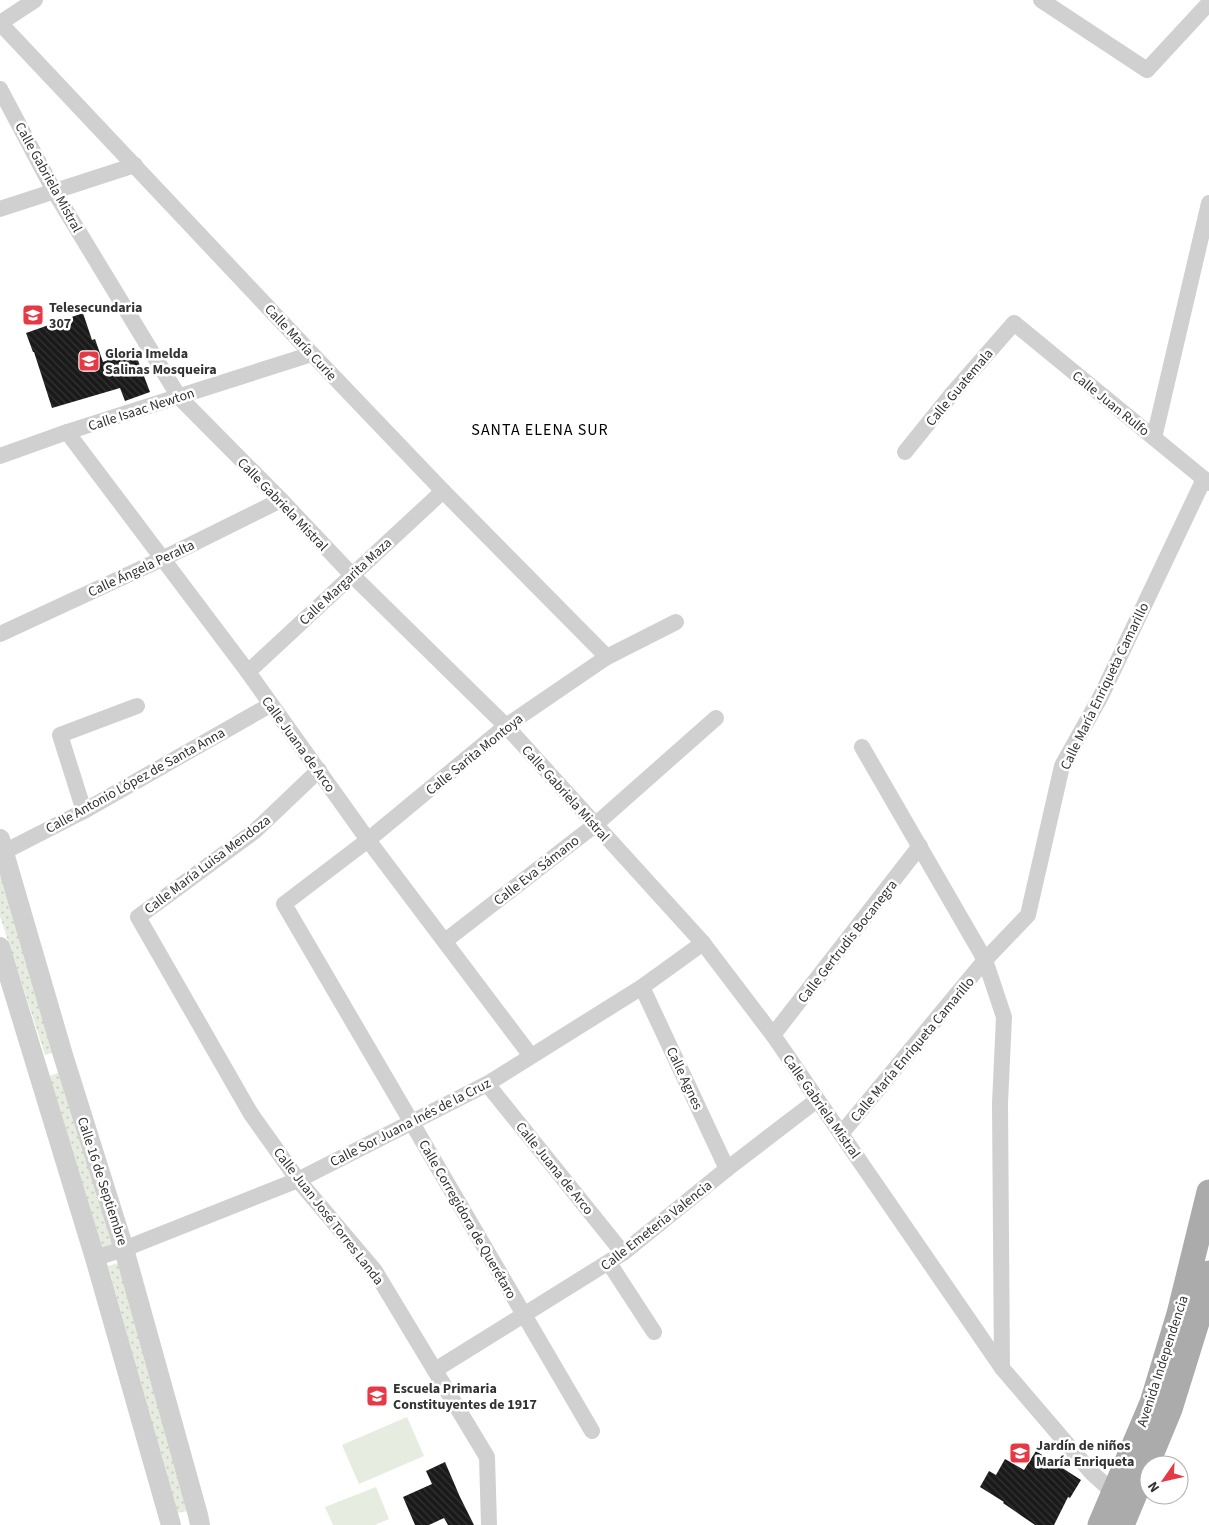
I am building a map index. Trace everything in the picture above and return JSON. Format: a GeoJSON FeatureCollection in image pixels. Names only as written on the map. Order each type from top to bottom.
{"type":"FeatureCollection","features":[{"type":"Feature","properties":{"kind":"main road","name":"Avenida Independencia"},"geometry":{"type":"LineString","coordinates":[[1122,1525],[1124,1497],[1179,1314],[1209,1192]]}},
{"type":"Feature","properties":{"kind":"main road","name":"Avenida Independencia"},"geometry":{"type":"LineString","coordinates":[[1100,1525],[1124,1497],[1170,1409],[1198,1319],[1209,1273]]}},
{"type":"Feature","properties":{"kind":"street"},"geometry":{"type":"LineString","coordinates":[[0,23],[35,0]]}},
{"type":"Feature","properties":{"kind":"street"},"geometry":{"type":"LineString","coordinates":[[1041,0],[1147,70],[1209,3]]}},
{"type":"Feature","properties":{"kind":"street","name":"Calle María Curie"},"geometry":{"type":"LineString","coordinates":[[0,23],[312,354],[607,657]]}},
{"type":"Feature","properties":{"kind":"street","name":"Calle Gabriela Mistral"},"geometry":{"type":"LineString","coordinates":[[0,89],[54,191],[179,397],[352,575],[506,726],[703,943],[773,1035],[1002,1368],[1091,1472],[1124,1497]]}},
{"type":"Feature","properties":{"kind":"street"},"geometry":{"type":"LineString","coordinates":[[0,209],[135,165]]}},
{"type":"Feature","properties":{"kind":"street"},"geometry":{"type":"LineString","coordinates":[[1154,438],[1209,203]]}},
{"type":"Feature","properties":{"kind":"street","name":"Calle Juan Rulfo"},"geometry":{"type":"LineString","coordinates":[[1014,323],[1206,481]]}},
{"type":"Feature","properties":{"kind":"street","name":"Calle Guatemala"},"geometry":{"type":"LineString","coordinates":[[905,452],[951,395],[1014,323]]}},
{"type":"Feature","properties":{"kind":"street","name":"Calle Isaac Newton"},"geometry":{"type":"LineString","coordinates":[[0,456],[67,432],[312,354]]}},
{"type":"Feature","properties":{"kind":"street","name":"Calle Juana de Arco"},"geometry":{"type":"LineString","coordinates":[[67,432],[248,672],[368,840],[531,1056]]}},
{"type":"Feature","properties":{"kind":"street","name":"Calle María Enriqueta Camarillo"},"geometry":{"type":"LineString","coordinates":[[841,1134],[985,960],[1028,915],[1062,766],[1101,696],[1206,481]]}},
{"type":"Feature","properties":{"kind":"street","name":"Calle Margarita Maza"},"geometry":{"type":"LineString","coordinates":[[248,672],[444,491]]}},
{"type":"Feature","properties":{"kind":"street","name":"Calle Ángela Peralta"},"geometry":{"type":"LineString","coordinates":[[0,634],[162,559],[281,500]]}},
{"type":"Feature","properties":{"kind":"street","name":"Calle Sarita Montoya"},"geometry":{"type":"LineString","coordinates":[[284,904],[368,840],[506,726],[607,657],[676,622]]}},
{"type":"Feature","properties":{"kind":"street","name":"Calle Antonio López de Santa Anna"},"geometry":{"type":"LineString","coordinates":[[1,849],[84,811],[270,705]]}},
{"type":"Feature","properties":{"kind":"street"},"geometry":{"type":"LineString","coordinates":[[84,811],[60,736],[137,706]]}},
{"type":"Feature","properties":{"kind":"street","name":"Calle Eva Sámano"},"geometry":{"type":"LineString","coordinates":[[445,941],[594,825],[716,718]]}},
{"type":"Feature","properties":{"kind":"street"},"geometry":{"type":"LineString","coordinates":[[862,747],[985,960],[1004,1017],[1000,1103],[1002,1368]]}},
{"type":"Feature","properties":{"kind":"street","name":"Calle María Luisa Mendoza"},"geometry":{"type":"LineString","coordinates":[[138,917],[256,831],[319,770]]}},
{"type":"Feature","properties":{"kind":"street","name":"Calle Gertrudis Bocanegra"},"geometry":{"type":"LineString","coordinates":[[773,1035],[920,846]]}},
{"type":"Feature","properties":{"kind":"street","name":"Calle 16 de Septiembre"},"geometry":{"type":"LineString","coordinates":[[1,849],[124,1249],[199,1520]]}},
{"type":"Feature","properties":{"kind":"street","name":"Calle Corregidora de Querétaro"},"geometry":{"type":"LineString","coordinates":[[284,904],[592,1431]]}},
{"type":"Feature","properties":{"kind":"street","name":"Calle Juan José Torres Landa"},"geometry":{"type":"LineString","coordinates":[[138,917],[251,1114],[298,1180],[375,1271],[487,1457],[489,1525]]}},
{"type":"Feature","properties":{"kind":"street","name":"Calle Sor Juana Inés de la Cruz"},"geometry":{"type":"LineString","coordinates":[[95,1258],[124,1249],[298,1180],[412,1123],[487,1084],[642,987],[703,943]]}},
{"type":"Feature","properties":{"kind":"street"},"geometry":{"type":"LineString","coordinates":[[0,948],[95,1258],[171,1524],[199,1520]]}},
{"type":"Feature","properties":{"kind":"street","name":"Calle Agnes"},"geometry":{"type":"LineString","coordinates":[[642,987],[728,1169]]}},
{"type":"Feature","properties":{"kind":"street"},"geometry":{"type":"LineString","coordinates":[[34,1063],[63,1055]]}},
{"type":"Feature","properties":{"kind":"street","name":"Calle Juana de Arco"},"geometry":{"type":"LineString","coordinates":[[487,1084],[623,1253]]}},
{"type":"Feature","properties":{"kind":"street","name":"Calle Emeteria Valencia"},"geometry":{"type":"LineString","coordinates":[[435,1370],[609,1263],[818,1100]]}},
{"type":"Feature","properties":{"kind":"street"},"geometry":{"type":"LineString","coordinates":[[609,1263],[654,1332]]}},
{"type":"Feature","properties":{"kind":"shaded area"},"geometry":{"type":"Polygon","coordinates":[[[3,876],[55,1052],[45,1055],[0,916],[0,877],[3,876]]]}},
{"type":"Feature","properties":{"kind":"shaded area"},"geometry":{"type":"Polygon","coordinates":[[[61,1072],[115,1245],[103,1250],[49,1076],[61,1072]]]}},
{"type":"Feature","properties":{"kind":"shaded area"},"geometry":{"type":"Polygon","coordinates":[[[122,1262],[187,1511],[177,1513],[108,1266],[122,1262]]]}},
{"type":"Feature","properties":{"kind":"shaded area"},"geometry":{"type":"Polygon","coordinates":[[[407,1417],[424,1456],[359,1484],[342,1445],[407,1417]]]}},
{"type":"Feature","properties":{"kind":"shaded area"},"geometry":{"type":"Polygon","coordinates":[[[376,1487],[389,1519],[375,1525],[333,1525],[325,1507],[376,1487]]]}},
{"type":"Feature","properties":{"kind":"building","name":"Gloria Imelda Salinas Mosqueira"},"geometry":{"type":"Polygon","coordinates":[[[83,313],[92,340],[95,339],[103,362],[134,350],[150,392],[125,401],[120,388],[52,408],[26,333],[83,313]]]}},
{"type":"Feature","properties":{"kind":"building","name":"Jardín de niños María Enriqueta"},"geometry":{"type":"Polygon","coordinates":[[[1036,1451],[1081,1480],[1070,1498],[1068,1497],[1054,1525],[1035,1525],[980,1487],[989,1471],[996,1475],[1005,1459],[1024,1470],[1036,1451]]]}},
{"type":"Feature","properties":{"kind":"building"},"geometry":{"type":"Polygon","coordinates":[[[445,1462],[474,1525],[448,1525],[444,1518],[429,1525],[415,1525],[403,1497],[432,1484],[426,1471],[445,1462]]]}},
{"type":"Feature","properties":{"kind":"place","name":"Telesecundaria 307"},"geometry":{"type":"Point","coordinates":[33,315]}},
{"type":"Feature","properties":{"kind":"place","name":"Gloria Imelda Salinas Mosqueira"},"geometry":{"type":"Point","coordinates":[89,361]}},
{"type":"Feature","properties":{"kind":"place","name":"Escuela Primaria Constituyentes de 1917"},"geometry":{"type":"Point","coordinates":[377,1396]}},
{"type":"Feature","properties":{"kind":"place","name":"Jardín de niños María Enriqueta"},"geometry":{"type":"Point","coordinates":[1020,1453]}},
{"type":"Feature","properties":{"kind":"district","name":"SANTA ELENA SUR"},"geometry":{"type":"Point","coordinates":[540,429]}}]}
